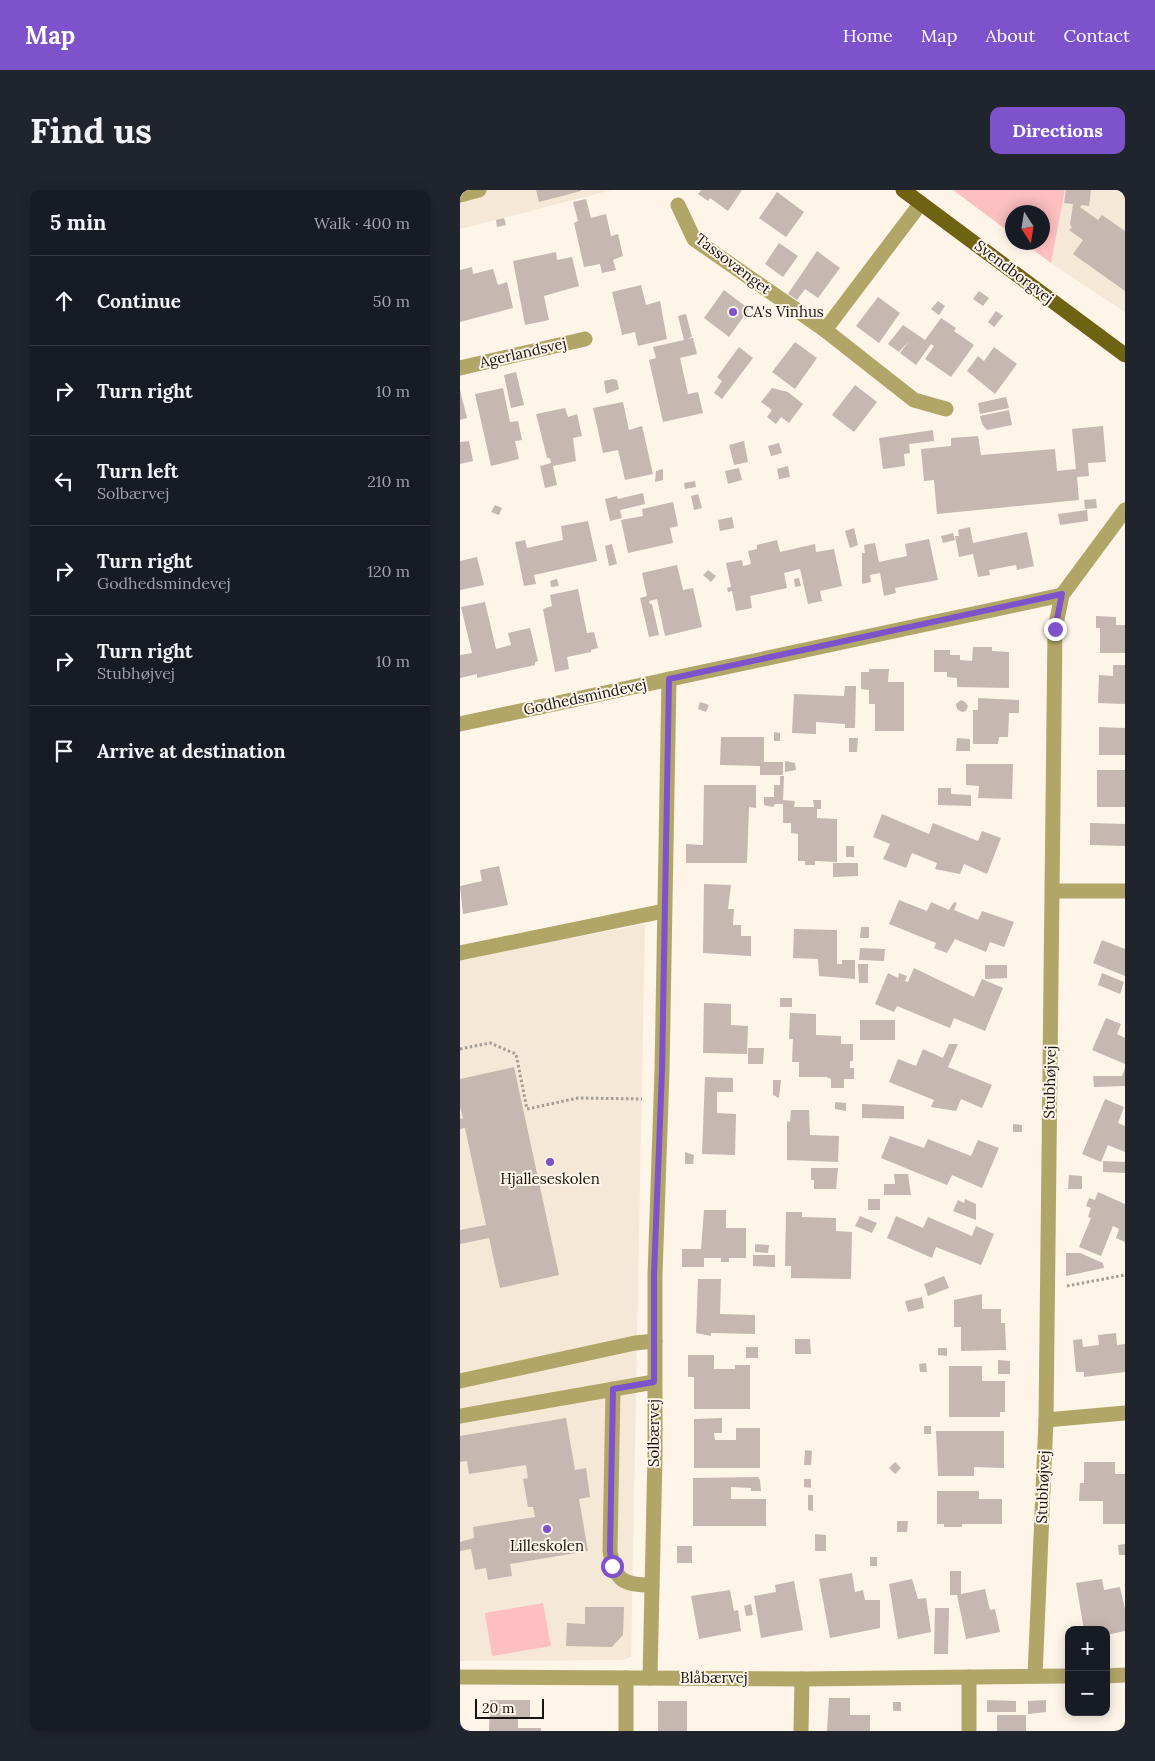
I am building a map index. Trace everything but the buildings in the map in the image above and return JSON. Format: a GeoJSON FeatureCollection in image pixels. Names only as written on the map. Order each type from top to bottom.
{"type":"FeatureCollection","features":[{"type":"Feature","properties":{"kind":"main road","name":"Svendborgvej"},"geometry":{"type":"LineString","coordinates":[[903,190],[1125,355]]}},
{"type":"Feature","properties":{"kind":"street"},"geometry":{"type":"LineString","coordinates":[[460,195],[479,190]]}},
{"type":"Feature","properties":{"kind":"street"},"geometry":{"type":"LineString","coordinates":[[825,330],[921,203]]}},
{"type":"Feature","properties":{"kind":"street","name":"Tassovænget"},"geometry":{"type":"LineString","coordinates":[[678,206],[694,239],[825,330],[914,400],[946,409]]}},
{"type":"Feature","properties":{"kind":"street","name":"Agerlandsvej"},"geometry":{"type":"LineString","coordinates":[[460,368],[585,340]]}},
{"type":"Feature","properties":{"kind":"street","name":"Stubhøjvej"},"geometry":{"type":"LineString","coordinates":[[1035,1676],[1046,1420],[1046,1291],[1054,891],[1055,629],[1062,594],[1125,510]]}},
{"type":"Feature","properties":{"kind":"street","name":"Godhedsmindevej"},"geometry":{"type":"LineString","coordinates":[[460,724],[1062,594]]}},
{"type":"Feature","properties":{"kind":"street","name":"Solbærvej"},"geometry":{"type":"LineString","coordinates":[[650,1678],[655,1341],[654,1275],[660,1099],[669,679]]}},
{"type":"Feature","properties":{"kind":"street"},"geometry":{"type":"LineString","coordinates":[[1054,891],[1125,891]]}},
{"type":"Feature","properties":{"kind":"street"},"geometry":{"type":"LineString","coordinates":[[460,953],[664,911]]}},
{"type":"Feature","properties":{"kind":"street"},"geometry":{"type":"LineString","coordinates":[[460,1380],[635,1343],[655,1341]]}},
{"type":"Feature","properties":{"kind":"street"},"geometry":{"type":"LineString","coordinates":[[460,1416],[654,1382]]}},
{"type":"Feature","properties":{"kind":"street"},"geometry":{"type":"LineString","coordinates":[[613,1389],[610,1551],[612,1566],[621,1579],[630,1585],[652,1585]]}},
{"type":"Feature","properties":{"kind":"street"},"geometry":{"type":"LineString","coordinates":[[1046,1420],[1125,1413]]}},
{"type":"Feature","properties":{"kind":"street"},"geometry":{"type":"LineString","coordinates":[[1110,1676],[1125,1675]]}},
{"type":"Feature","properties":{"kind":"street","name":"Blåbærvej"},"geometry":{"type":"LineString","coordinates":[[460,1677],[802,1679],[1065,1676]]}},
{"type":"Feature","properties":{"kind":"street"},"geometry":{"type":"LineString","coordinates":[[969,1677],[969,1731]]}},
{"type":"Feature","properties":{"kind":"street"},"geometry":{"type":"LineString","coordinates":[[626,1678],[626,1731]]}},
{"type":"Feature","properties":{"kind":"street"},"geometry":{"type":"LineString","coordinates":[[801,1731],[802,1679]]}},
{"type":"Feature","properties":{"kind":"path"},"geometry":{"type":"LineString","coordinates":[[460,1049],[490,1043],[516,1054],[527,1109],[578,1098],[660,1099]]}},
{"type":"Feature","properties":{"kind":"path"},"geometry":{"type":"LineString","coordinates":[[1046,1291],[1125,1275]]}},
{"type":"Feature","properties":{"kind":"shaded area"},"geometry":{"type":"Polygon","coordinates":[[[460,190],[612,190],[460,229],[460,190]]]}},
{"type":"Feature","properties":{"kind":"shaded area"},"geometry":{"type":"Polygon","coordinates":[[[953,190],[1065,190],[1051,263],[1033,250],[1050,250],[1050,205],[1005,205],[1005,229],[953,190]]]}},
{"type":"Feature","properties":{"kind":"shaded area"},"geometry":{"type":"Polygon","coordinates":[[[1065,190],[1125,190],[1125,312],[1051,263],[1065,190]]]}},
{"type":"Feature","properties":{"kind":"shaded area","name":"Hjalleseskolen"},"geometry":{"type":"Polygon","coordinates":[[[645,924],[631,1657],[622,1660],[460,1661],[460,960],[645,924]]]}},
{"type":"Feature","properties":{"kind":"shaded area"},"geometry":{"type":"Polygon","coordinates":[[[543,1603],[551,1646],[492,1656],[485,1613],[543,1603]]]}},
{"type":"Feature","properties":{"kind":"place","name":"CA's Vinhus"},"geometry":{"type":"Point","coordinates":[733,312]}},
{"type":"Feature","properties":{"kind":"place","name":"Hjalleseskolen"},"geometry":{"type":"Point","coordinates":[550,1162]}},
{"type":"Feature","properties":{"kind":"place","name":"Lilleskolen"},"geometry":{"type":"Point","coordinates":[547,1529]}},
{"type":"Feature","properties":{"kind":"route"},"geometry":{"type":"LineString","coordinates":[[612,1566],[610,1551],[613,1389],[654,1382],[654,1275],[662,1071],[669,679],[1062,594],[1055,629]]}}]}
